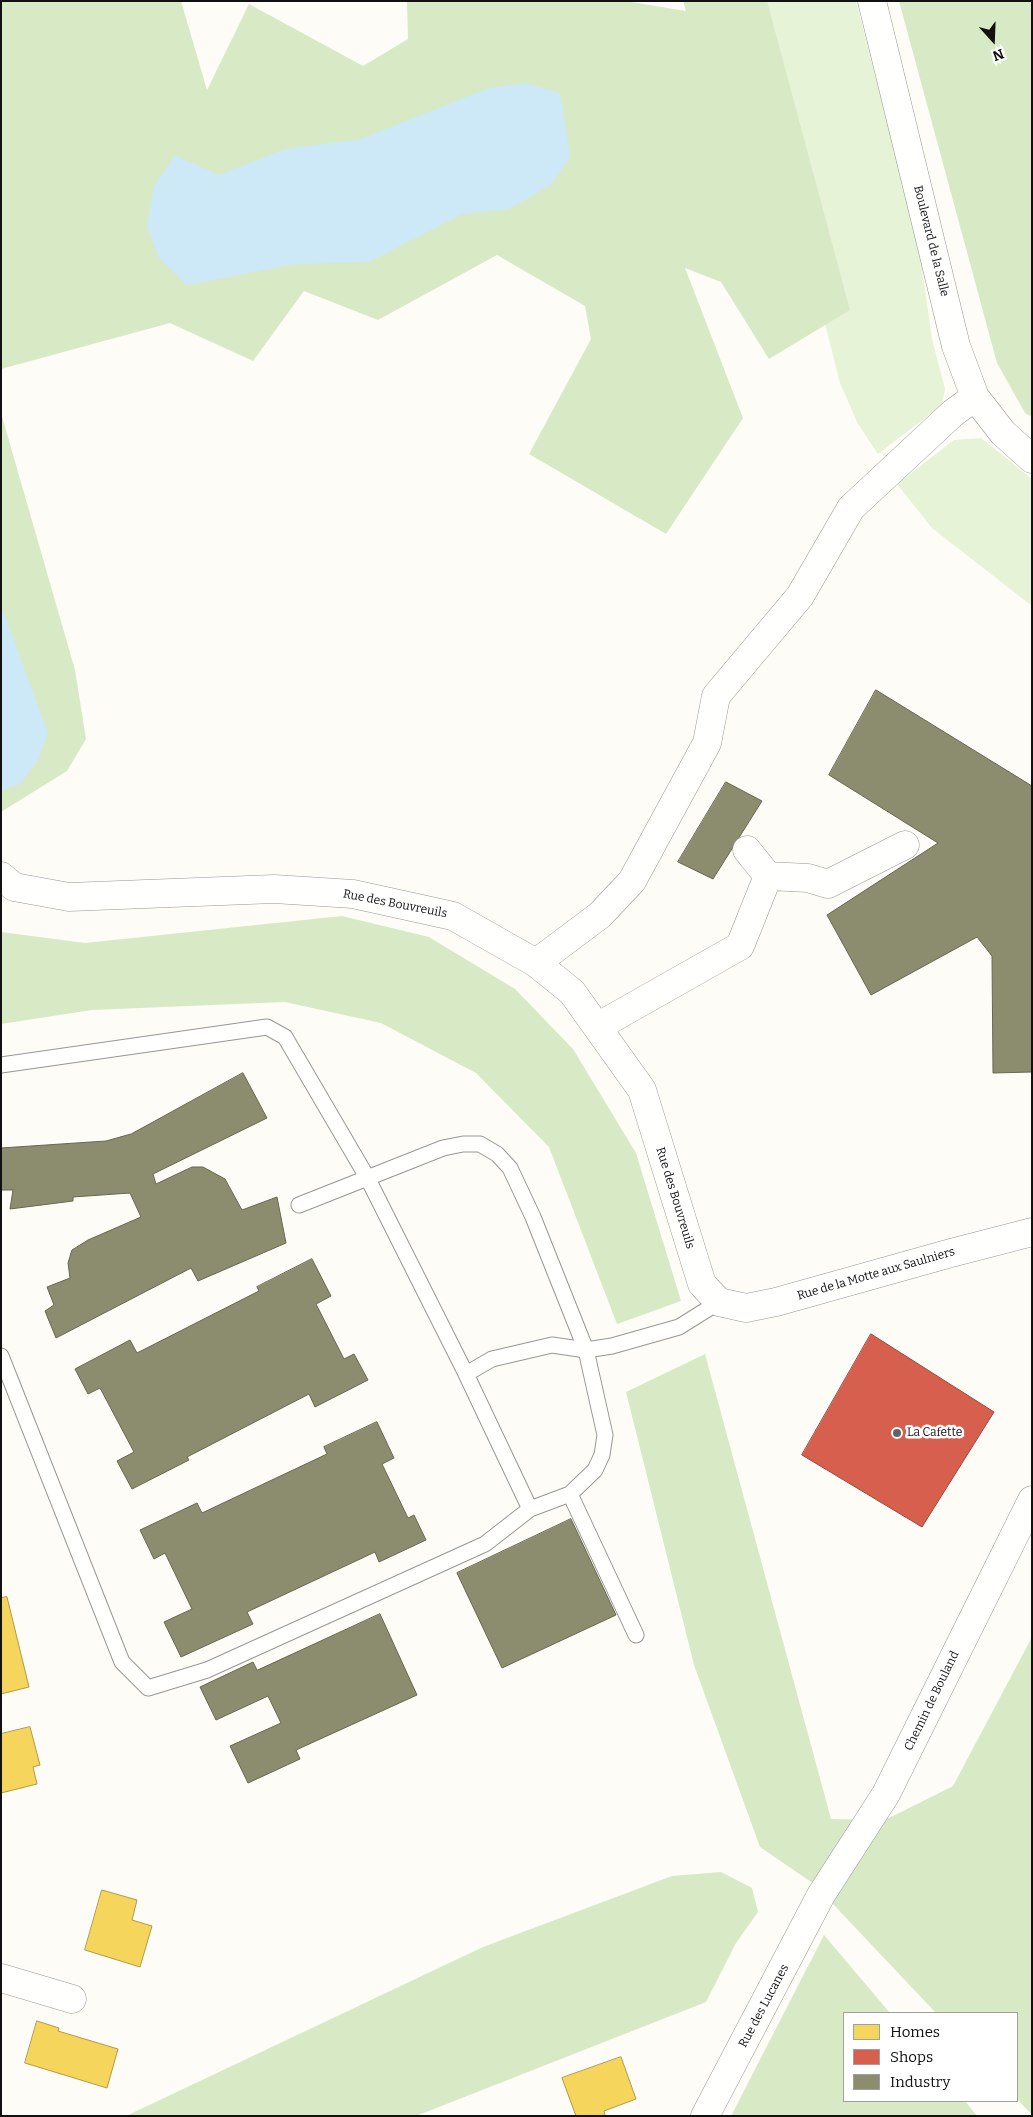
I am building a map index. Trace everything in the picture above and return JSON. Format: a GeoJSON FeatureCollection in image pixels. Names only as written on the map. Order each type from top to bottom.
{"type":"FeatureCollection","features":[{"type":"Feature","properties":{"kind":"street","name":"Boulevard de la Salle"},"geometry":{"type":"LineString","coordinates":[[872,1],[956,346],[975,397],[1003,433],[1032,459]]}},
{"type":"Feature","properties":{"kind":"street"},"geometry":{"type":"LineString","coordinates":[[536,963],[600,914],[632,881],[707,742],[716,696],[800,596],[851,508],[952,413],[975,397]]}},
{"type":"Feature","properties":{"kind":"street"},"geometry":{"type":"LineString","coordinates":[[747,850],[768,876],[808,878],[828,884],[904,845]]}},
{"type":"Feature","properties":{"kind":"street","name":"Rue des Bouvreuils"},"geometry":{"type":"LineString","coordinates":[[1,876],[14,886],[69,897],[274,889],[353,894],[453,916],[536,963],[572,992],[642,1090],[702,1284],[719,1302]]}},
{"type":"Feature","properties":{"kind":"street"},"geometry":{"type":"LineString","coordinates":[[597,1027],[740,946],[768,876]]}},
{"type":"Feature","properties":{"kind":"street","name":"Rue de la Motte aux Saulniers"},"geometry":{"type":"LineString","coordinates":[[719,1302],[746,1308],[776,1302],[1032,1232]]}},
{"type":"Feature","properties":{"kind":"street","name":"Chemin de Bouland"},"geometry":{"type":"LineString","coordinates":[[821,1895],[886,1794],[1032,1500]]}},
{"type":"Feature","properties":{"kind":"street","name":"Rue des Lucanes"},"geometry":{"type":"LineString","coordinates":[[705,2116],[821,1895]]}},
{"type":"Feature","properties":{"kind":"street"},"geometry":{"type":"LineString","coordinates":[[1,1978],[72,2000]]}},
{"type":"Feature","properties":{"kind":"lane"},"geometry":{"type":"LineString","coordinates":[[1,1065],[267,1028],[285,1037],[367,1177],[466,1374],[530,1510]]}},
{"type":"Feature","properties":{"kind":"lane"},"geometry":{"type":"LineString","coordinates":[[1,1356],[122,1662],[148,1688],[207,1670],[485,1544],[530,1510],[570,1494],[595,1470],[602,1455],[605,1435],[586,1350],[534,1217],[510,1168],[497,1154],[480,1144],[463,1144],[442,1148],[298,1205]]}},
{"type":"Feature","properties":{"kind":"lane"},"geometry":{"type":"LineString","coordinates":[[466,1374],[492,1359],[552,1345],[586,1350],[612,1346],[679,1327],[719,1302]]}},
{"type":"Feature","properties":{"kind":"lane"},"geometry":{"type":"LineString","coordinates":[[570,1494],[636,1635]]}},
{"type":"Feature","properties":{"kind":"green space"},"geometry":{"type":"Polygon","coordinates":[[[1,1],[181,1],[207,90],[249,4],[363,66],[408,39],[407,1],[625,1],[686,11],[683,1],[767,1],[850,310],[769,359],[721,282],[685,268],[743,418],[666,534],[529,454],[591,339],[585,306],[497,255],[378,320],[304,291],[253,361],[170,323],[1,369],[1,1]]]}},
{"type":"Feature","properties":{"kind":"green space"},"geometry":{"type":"Polygon","coordinates":[[[744,1],[856,1],[919,247],[932,339],[945,389],[942,405],[878,454],[858,424],[840,383],[744,1]]]}},
{"type":"Feature","properties":{"kind":"green space"},"geometry":{"type":"Polygon","coordinates":[[[899,1],[1032,1],[1032,417],[1025,413],[997,363],[899,1]]]}},
{"type":"Feature","properties":{"kind":"green space"},"geometry":{"type":"Polygon","coordinates":[[[1,413],[75,670],[86,739],[67,771],[1,812],[1,413]]]}},
{"type":"Feature","properties":{"kind":"green space"},"geometry":{"type":"Polygon","coordinates":[[[981,438],[1032,479],[1032,606],[932,528],[897,484],[954,440],[981,438]]]}},
{"type":"Feature","properties":{"kind":"green space"},"geometry":{"type":"Polygon","coordinates":[[[342,916],[429,937],[515,989],[573,1049],[636,1153],[681,1301],[617,1324],[549,1147],[476,1073],[381,1023],[285,1002],[92,1010],[1,1024],[1,932],[85,943],[342,916]]]}},
{"type":"Feature","properties":{"kind":"green space"},"geometry":{"type":"Polygon","coordinates":[[[705,1354],[831,1819],[885,1820],[953,1786],[1032,1637],[1032,2115],[1018,2100],[1018,2012],[935,2012],[814,1884],[760,1847],[694,1665],[626,1392],[705,1354]]]}},
{"type":"Feature","properties":{"kind":"green space"},"geometry":{"type":"Polygon","coordinates":[[[721,1872],[752,1888],[758,1912],[736,1943],[706,2002],[416,2116],[126,2116],[483,1947],[672,1876],[721,1872]]]}},
{"type":"Feature","properties":{"kind":"green space"},"geometry":{"type":"Polygon","coordinates":[[[824,1935],[889,2012],[843,2012],[843,2102],[966,2102],[977,2116],[731,2116],[824,1935]]]}},
{"type":"Feature","properties":{"kind":"water"},"geometry":{"type":"Polygon","coordinates":[[[526,83],[560,93],[570,157],[551,185],[509,209],[462,214],[369,262],[295,264],[187,285],[159,258],[147,227],[154,186],[175,155],[219,175],[285,149],[361,139],[489,88],[526,83]]]}},
{"type":"Feature","properties":{"kind":"water"},"geometry":{"type":"Polygon","coordinates":[[[1,605],[48,733],[37,762],[20,784],[1,791],[1,605]]]}},
{"type":"Feature","properties":{"kind":"building: Homes"},"geometry":{"type":"Polygon","coordinates":[[[7,1597],[29,1687],[1,1694],[1,1598],[7,1597]]]}},
{"type":"Feature","properties":{"kind":"building: Homes"},"geometry":{"type":"Polygon","coordinates":[[[30,1727],[40,1765],[33,1767],[37,1784],[1,1793],[1,1734],[30,1727]]]}},
{"type":"Feature","properties":{"kind":"building: Homes"},"geometry":{"type":"Polygon","coordinates":[[[102,1890],[137,1900],[132,1920],[152,1926],[140,1967],[85,1950],[102,1890]]]}},
{"type":"Feature","properties":{"kind":"building: Homes"},"geometry":{"type":"Polygon","coordinates":[[[37,2021],[59,2028],[58,2031],[118,2049],[107,2088],[25,2063],[37,2021]]]}},
{"type":"Feature","properties":{"kind":"building: Homes"},"geometry":{"type":"Polygon","coordinates":[[[621,2057],[636,2099],[604,2111],[605,2116],[576,2116],[562,2078],[621,2057]]]}},
{"type":"Feature","properties":{"kind":"building: Shops","name":"La Cafette"},"geometry":{"type":"Polygon","coordinates":[[[871,1334],[994,1412],[922,1527],[802,1455],[871,1334]]]}},
{"type":"Feature","properties":{"kind":"building: Industry"},"geometry":{"type":"Polygon","coordinates":[[[876,690],[1032,786],[1032,1072],[993,1073],[992,956],[977,937],[871,995],[827,915],[938,843],[829,775],[876,690]]]}},
{"type":"Feature","properties":{"kind":"building: Industry"},"geometry":{"type":"Polygon","coordinates":[[[726,782],[762,801],[713,879],[678,862],[726,782]]]}},
{"type":"Feature","properties":{"kind":"building: Industry"},"geometry":{"type":"Polygon","coordinates":[[[243,1073],[267,1118],[153,1174],[156,1184],[192,1167],[203,1167],[225,1179],[242,1210],[277,1197],[286,1243],[198,1281],[191,1268],[56,1338],[45,1311],[54,1305],[47,1287],[70,1278],[68,1263],[72,1250],[88,1240],[141,1217],[130,1193],[73,1197],[73,1201],[10,1209],[13,1190],[1,1190],[1,1148],[106,1141],[131,1134],[243,1073]]]}},
{"type":"Feature","properties":{"kind":"building: Industry"},"geometry":{"type":"Polygon","coordinates":[[[312,1259],[331,1296],[316,1304],[344,1359],[354,1354],[368,1380],[315,1407],[309,1394],[187,1457],[189,1460],[132,1489],[117,1461],[134,1452],[100,1388],[88,1394],[75,1369],[130,1340],[137,1353],[259,1291],[257,1287],[312,1259]]]}},
{"type":"Feature","properties":{"kind":"building: Industry"},"geometry":{"type":"Polygon","coordinates":[[[377,1422],[394,1458],[382,1464],[408,1518],[414,1515],[426,1540],[379,1562],[375,1552],[247,1612],[253,1624],[181,1657],[164,1622],[192,1609],[165,1553],[154,1559],[140,1530],[197,1503],[202,1513],[327,1454],[324,1447],[377,1422]]]}},
{"type":"Feature","properties":{"kind":"building: Industry"},"geometry":{"type":"Polygon","coordinates":[[[571,1519],[616,1615],[502,1668],[457,1573],[571,1519]]]}},
{"type":"Feature","properties":{"kind":"building: Industry"},"geometry":{"type":"Polygon","coordinates":[[[380,1614],[417,1695],[296,1750],[300,1759],[248,1783],[230,1746],[281,1723],[268,1696],[216,1720],[200,1687],[253,1662],[257,1670],[380,1614]]]}},
{"type":"Feature","properties":{"kind":"place","name":"La Cafette"},"geometry":{"type":"Point","coordinates":[897,1433]}}]}
